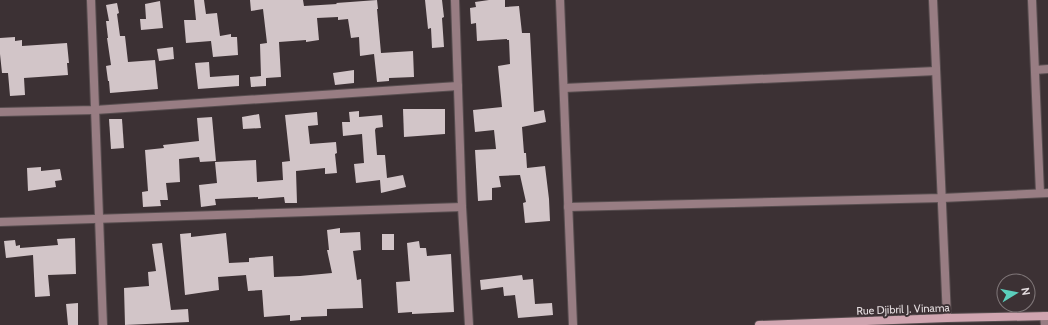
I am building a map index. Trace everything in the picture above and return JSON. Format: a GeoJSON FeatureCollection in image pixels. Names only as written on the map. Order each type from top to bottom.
{"type":"FeatureCollection","features":[{"type":"Feature","properties":{"kind":"street"},"geometry":{"type":"LineString","coordinates":[[91,0],[103,325]]}},
{"type":"Feature","properties":{"kind":"street"},"geometry":{"type":"LineString","coordinates":[[455,0],[462,207],[470,325]]}},
{"type":"Feature","properties":{"kind":"street"},"geometry":{"type":"LineString","coordinates":[[560,0],[573,325]]}},
{"type":"Feature","properties":{"kind":"street"},"geometry":{"type":"LineString","coordinates":[[933,0],[947,318]]}},
{"type":"Feature","properties":{"kind":"street"},"geometry":{"type":"LineString","coordinates":[[568,207],[942,198],[1044,193],[1035,70],[1032,0]]}},
{"type":"Feature","properties":{"kind":"street"},"geometry":{"type":"LineString","coordinates":[[1035,70],[1048,69]]}},
{"type":"Feature","properties":{"kind":"street"},"geometry":{"type":"LineString","coordinates":[[564,88],[936,71]]}},
{"type":"Feature","properties":{"kind":"street"},"geometry":{"type":"LineString","coordinates":[[0,112],[95,110],[458,86]]}},
{"type":"Feature","properties":{"kind":"street"},"geometry":{"type":"LineString","coordinates":[[0,222],[462,207]]}},
{"type":"Feature","properties":{"kind":"street"},"geometry":{"type":"LineString","coordinates":[[1044,325],[1046,316]]}},
{"type":"Feature","properties":{"kind":"street","name":"Rue Djibril J. Vinama"},"geometry":{"type":"LineString","coordinates":[[760,325],[1046,316]]}},
{"type":"Feature","properties":{"kind":"building"},"geometry":{"type":"Polygon","coordinates":[[[194,0],[204,0],[206,14],[217,13],[220,36],[231,34],[231,37],[237,37],[238,55],[213,57],[211,41],[186,43],[184,20],[196,20],[194,0]]]}},
{"type":"Feature","properties":{"kind":"building"},"geometry":{"type":"Polygon","coordinates":[[[250,0],[303,0],[304,6],[377,0],[381,53],[413,51],[414,77],[389,78],[389,81],[377,82],[374,54],[360,56],[359,37],[351,38],[348,19],[338,20],[338,17],[317,18],[319,40],[306,42],[306,40],[279,42],[281,77],[266,78],[266,86],[251,87],[250,77],[261,76],[260,44],[267,43],[263,9],[251,11],[250,0]]]}},
{"type":"Feature","properties":{"kind":"building"},"geometry":{"type":"Polygon","coordinates":[[[425,0],[442,0],[444,17],[442,18],[444,47],[432,48],[431,28],[428,29],[425,0]]]}},
{"type":"Feature","properties":{"kind":"building"},"geometry":{"type":"Polygon","coordinates":[[[505,0],[505,7],[519,6],[522,33],[530,33],[534,112],[544,110],[546,122],[522,127],[524,153],[526,153],[527,168],[545,166],[550,221],[525,223],[523,203],[526,202],[520,175],[499,176],[501,187],[492,188],[492,200],[478,201],[475,150],[496,149],[494,130],[475,132],[473,110],[502,107],[498,66],[510,64],[509,40],[477,41],[476,23],[471,24],[470,8],[476,7],[475,2],[505,0]]]}},
{"type":"Feature","properties":{"kind":"building"},"geometry":{"type":"Polygon","coordinates":[[[160,1],[163,28],[141,30],[140,19],[146,19],[145,4],[160,1]]]}},
{"type":"Feature","properties":{"kind":"building"},"geometry":{"type":"Polygon","coordinates":[[[117,3],[120,36],[125,36],[128,62],[155,60],[158,89],[110,93],[106,66],[111,65],[107,38],[106,21],[109,21],[106,5],[117,3]]]}},
{"type":"Feature","properties":{"kind":"building"},"geometry":{"type":"Polygon","coordinates":[[[15,37],[15,41],[22,40],[22,46],[67,43],[69,63],[67,63],[68,75],[24,78],[25,95],[10,96],[8,73],[2,73],[0,38],[15,37]]]}},
{"type":"Feature","properties":{"kind":"building"},"geometry":{"type":"Polygon","coordinates":[[[173,47],[174,59],[159,61],[157,49],[173,47]]]}},
{"type":"Feature","properties":{"kind":"building"},"geometry":{"type":"Polygon","coordinates":[[[209,62],[210,77],[239,75],[239,86],[198,89],[195,63],[209,62]]]}},
{"type":"Feature","properties":{"kind":"building"},"geometry":{"type":"Polygon","coordinates":[[[354,70],[354,83],[335,85],[333,73],[354,70]]]}},
{"type":"Feature","properties":{"kind":"building"},"geometry":{"type":"Polygon","coordinates":[[[403,109],[445,109],[445,134],[404,137],[403,109]]]}},
{"type":"Feature","properties":{"kind":"building"},"geometry":{"type":"Polygon","coordinates":[[[359,111],[359,117],[382,115],[383,127],[376,128],[375,130],[377,155],[385,155],[387,178],[403,175],[406,187],[381,193],[380,180],[356,183],[354,164],[364,163],[362,134],[343,136],[342,122],[350,122],[349,112],[359,111]]]}},
{"type":"Feature","properties":{"kind":"building"},"geometry":{"type":"Polygon","coordinates":[[[317,112],[318,125],[308,126],[310,144],[336,142],[337,153],[335,154],[337,173],[325,174],[325,168],[296,171],[297,203],[285,203],[284,197],[258,199],[258,197],[215,199],[216,205],[201,207],[199,185],[217,183],[215,162],[256,160],[257,182],[283,180],[282,162],[290,161],[285,115],[317,112]]]}},
{"type":"Feature","properties":{"kind":"building"},"geometry":{"type":"Polygon","coordinates":[[[259,114],[261,128],[243,129],[242,117],[259,114]]]}},
{"type":"Feature","properties":{"kind":"building"},"geometry":{"type":"Polygon","coordinates":[[[212,117],[216,161],[200,162],[199,157],[179,159],[180,182],[166,183],[168,200],[160,200],[161,206],[143,207],[142,192],[148,191],[145,150],[164,148],[163,145],[199,141],[197,118],[212,117]]]}},
{"type":"Feature","properties":{"kind":"building"},"geometry":{"type":"Polygon","coordinates":[[[109,119],[122,119],[124,148],[111,149],[109,119]]]}},
{"type":"Feature","properties":{"kind":"building"},"geometry":{"type":"Polygon","coordinates":[[[41,167],[41,171],[60,169],[62,180],[55,181],[56,187],[28,191],[27,168],[41,167]]]}},
{"type":"Feature","properties":{"kind":"building"},"geometry":{"type":"Polygon","coordinates":[[[340,228],[340,233],[360,232],[361,250],[353,251],[357,280],[361,279],[363,308],[327,309],[327,316],[301,317],[301,320],[290,321],[290,315],[264,317],[262,290],[248,291],[246,275],[218,277],[219,290],[185,295],[180,234],[191,233],[191,237],[226,233],[229,263],[249,262],[249,258],[273,256],[274,277],[332,273],[327,250],[329,250],[327,230],[340,228]]]}},
{"type":"Feature","properties":{"kind":"building"},"geometry":{"type":"Polygon","coordinates":[[[382,234],[394,234],[394,250],[382,250],[382,234]]]}},
{"type":"Feature","properties":{"kind":"building"},"geometry":{"type":"Polygon","coordinates":[[[75,238],[76,274],[48,275],[50,296],[35,297],[33,255],[6,258],[4,241],[15,240],[16,246],[20,245],[20,248],[58,245],[57,239],[75,238]]]}},
{"type":"Feature","properties":{"kind":"building"},"geometry":{"type":"Polygon","coordinates":[[[419,241],[420,248],[426,248],[427,256],[451,254],[454,312],[412,314],[412,312],[398,313],[396,282],[410,281],[407,243],[419,241]]]}},
{"type":"Feature","properties":{"kind":"building"},"geometry":{"type":"Polygon","coordinates":[[[162,243],[171,310],[188,309],[189,322],[125,325],[124,288],[149,286],[148,272],[156,271],[152,244],[162,243]]]}},
{"type":"Feature","properties":{"kind":"building"},"geometry":{"type":"Polygon","coordinates":[[[522,275],[523,280],[533,279],[535,304],[552,303],[553,315],[518,318],[515,295],[504,296],[503,287],[481,290],[480,280],[522,275]]]}},
{"type":"Feature","properties":{"kind":"building"},"geometry":{"type":"Polygon","coordinates":[[[78,303],[78,325],[68,325],[66,304],[78,303]]]}}]}
